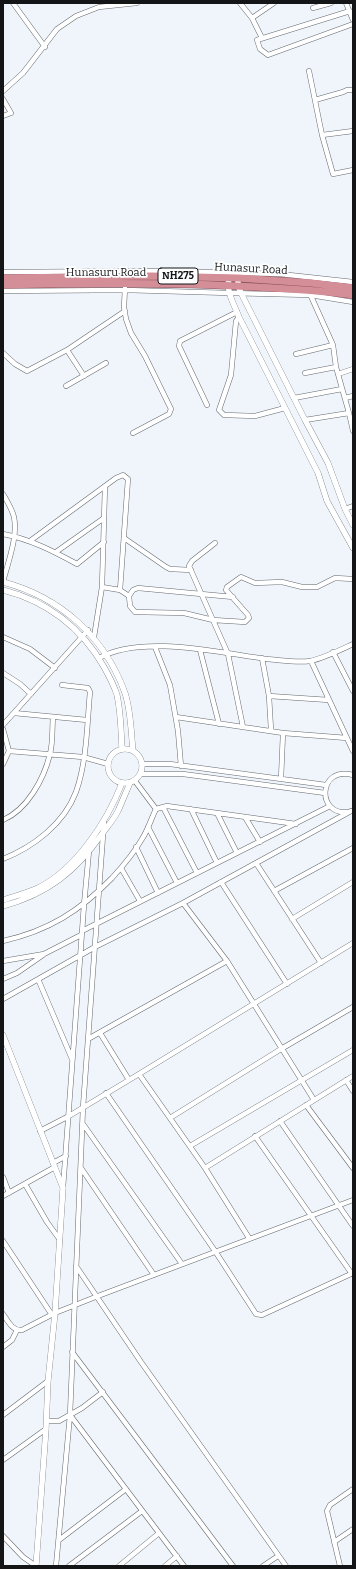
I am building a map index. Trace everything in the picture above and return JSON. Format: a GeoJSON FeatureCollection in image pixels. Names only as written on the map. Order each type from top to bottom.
{"type":"FeatureCollection","features":[{"type":"Feature","properties":{"kind":"highway","name":"Hunasur Road"},"geometry":{"type":"LineString","coordinates":[[3,278],[152,276],[228,285],[238,278],[311,283],[353,288]]}},
{"type":"Feature","properties":{"kind":"highway","name":"Hunasuru Road"},"geometry":{"type":"LineString","coordinates":[[3,285],[126,287],[228,285],[310,293],[353,295]]}},
{"type":"Feature","properties":{"kind":"street"},"geometry":{"type":"LineString","coordinates":[[13,3],[45,47]]}},
{"type":"Feature","properties":{"kind":"street"},"geometry":{"type":"LineString","coordinates":[[3,90],[23,73],[45,47],[57,29],[76,16],[99,7],[138,3]]}},
{"type":"Feature","properties":{"kind":"street"},"geometry":{"type":"LineString","coordinates":[[242,3],[252,18],[262,38]]}},
{"type":"Feature","properties":{"kind":"street"},"geometry":{"type":"LineString","coordinates":[[252,18],[274,3]]}},
{"type":"Feature","properties":{"kind":"street"},"geometry":{"type":"LineString","coordinates":[[313,8],[331,3]]}},
{"type":"Feature","properties":{"kind":"street"},"geometry":{"type":"LineString","coordinates":[[346,3],[353,20]]}},
{"type":"Feature","properties":{"kind":"street"},"geometry":{"type":"LineString","coordinates":[[350,11],[257,40],[260,49],[268,55],[353,24]]}},
{"type":"Feature","properties":{"kind":"street"},"geometry":{"type":"LineString","coordinates":[[308,71],[322,135],[333,174],[353,170]]}},
{"type":"Feature","properties":{"kind":"street"},"geometry":{"type":"LineString","coordinates":[[315,100],[347,90],[353,90]]}},
{"type":"Feature","properties":{"kind":"street"},"geometry":{"type":"LineString","coordinates":[[3,98],[11,112],[3,116]]}},
{"type":"Feature","properties":{"kind":"street"},"geometry":{"type":"LineString","coordinates":[[322,135],[353,131]]}},
{"type":"Feature","properties":{"kind":"street"},"geometry":{"type":"LineString","coordinates":[[3,272],[164,271],[280,274],[353,282]]}},
{"type":"Feature","properties":{"kind":"street"},"geometry":{"type":"LineString","coordinates":[[238,278],[238,286],[254,322],[328,463],[345,509],[353,525]]}},
{"type":"Feature","properties":{"kind":"street"},"geometry":{"type":"LineString","coordinates":[[228,285],[241,293],[310,293],[353,302]]}},
{"type":"Feature","properties":{"kind":"street"},"geometry":{"type":"LineString","coordinates":[[228,285],[238,315],[318,473],[327,501],[353,548]]}},
{"type":"Feature","properties":{"kind":"street"},"geometry":{"type":"LineString","coordinates":[[3,291],[126,287],[125,311],[131,333],[145,356],[171,409],[169,414],[133,433]]}},
{"type":"Feature","properties":{"kind":"street"},"geometry":{"type":"LineString","coordinates":[[310,293],[333,345],[336,367],[353,431]]}},
{"type":"Feature","properties":{"kind":"street"},"geometry":{"type":"LineString","coordinates":[[3,353],[15,364],[27,371],[67,350],[125,311]]}},
{"type":"Feature","properties":{"kind":"street"},"geometry":{"type":"LineString","coordinates":[[207,405],[179,346],[180,341],[238,315]]}},
{"type":"Feature","properties":{"kind":"street"},"geometry":{"type":"LineString","coordinates":[[238,315],[236,321],[231,375],[219,410],[224,415],[255,416],[285,408]]}},
{"type":"Feature","properties":{"kind":"street"},"geometry":{"type":"LineString","coordinates":[[296,354],[333,345]]}},
{"type":"Feature","properties":{"kind":"street"},"geometry":{"type":"LineString","coordinates":[[67,350],[84,376]]}},
{"type":"Feature","properties":{"kind":"street"},"geometry":{"type":"LineString","coordinates":[[66,386],[106,363]]}},
{"type":"Feature","properties":{"kind":"street"},"geometry":{"type":"LineString","coordinates":[[305,373],[336,367]]}},
{"type":"Feature","properties":{"kind":"street"},"geometry":{"type":"LineString","coordinates":[[338,374],[353,369]]}},
{"type":"Feature","properties":{"kind":"street"},"geometry":{"type":"LineString","coordinates":[[294,398],[342,389]]}},
{"type":"Feature","properties":{"kind":"street"},"geometry":{"type":"LineString","coordinates":[[345,398],[353,396]]}},
{"type":"Feature","properties":{"kind":"street"},"geometry":{"type":"LineString","coordinates":[[305,420],[349,413]]}},
{"type":"Feature","properties":{"kind":"street"},"geometry":{"type":"LineString","coordinates":[[30,541],[105,486],[123,475],[128,479],[120,590]]}},
{"type":"Feature","properties":{"kind":"street"},"geometry":{"type":"LineString","coordinates":[[94,638],[102,587],[105,486]]}},
{"type":"Feature","properties":{"kind":"street"},"geometry":{"type":"LineString","coordinates":[[3,494],[14,517],[14,536],[3,582],[29,591],[61,607],[88,630],[105,655],[125,694],[130,720],[133,751]]}},
{"type":"Feature","properties":{"kind":"street"},"geometry":{"type":"LineString","coordinates":[[345,509],[353,506]]}},
{"type":"Feature","properties":{"kind":"street"},"geometry":{"type":"LineString","coordinates":[[56,552],[104,518]]}},
{"type":"Feature","properties":{"kind":"street"},"geometry":{"type":"LineString","coordinates":[[3,534],[30,541],[56,552],[77,564],[104,542]]}},
{"type":"Feature","properties":{"kind":"street"},"geometry":{"type":"LineString","coordinates":[[124,538],[170,569],[191,570]]}},
{"type":"Feature","properties":{"kind":"street"},"geometry":{"type":"LineString","coordinates":[[215,544],[192,561],[189,566],[228,654],[243,727]]}},
{"type":"Feature","properties":{"kind":"street"},"geometry":{"type":"LineString","coordinates":[[233,597],[138,588],[132,590],[129,596],[130,606],[134,612],[184,613],[213,620],[245,622],[249,618],[248,615],[233,597],[226,590],[227,587],[241,577],[255,583],[282,582],[302,587],[317,587],[335,578],[353,578]]}},
{"type":"Feature","properties":{"kind":"street"},"geometry":{"type":"LineString","coordinates":[[102,587],[120,590],[129,596]]}},
{"type":"Feature","properties":{"kind":"street"},"geometry":{"type":"LineString","coordinates":[[3,590],[39,602],[55,612],[82,636],[99,658],[111,680],[116,694],[121,721],[122,749]]}},
{"type":"Feature","properties":{"kind":"street"},"geometry":{"type":"LineString","coordinates":[[3,725],[88,630]]}},
{"type":"Feature","properties":{"kind":"street"},"geometry":{"type":"LineString","coordinates":[[3,637],[30,649],[55,668]]}},
{"type":"Feature","properties":{"kind":"street"},"geometry":{"type":"LineString","coordinates":[[99,658],[129,648],[175,646],[294,662],[311,661],[353,644]]}},
{"type":"Feature","properties":{"kind":"street"},"geometry":{"type":"LineString","coordinates":[[155,647],[170,685],[176,718],[181,766]]}},
{"type":"Feature","properties":{"kind":"street"},"geometry":{"type":"LineString","coordinates":[[200,650],[219,724]]}},
{"type":"Feature","properties":{"kind":"street"},"geometry":{"type":"LineString","coordinates":[[333,652],[353,691]]}},
{"type":"Feature","properties":{"kind":"street"},"geometry":{"type":"LineString","coordinates":[[262,658],[269,696],[270,730]]}},
{"type":"Feature","properties":{"kind":"street"},"geometry":{"type":"LineString","coordinates":[[311,661],[353,751]]}},
{"type":"Feature","properties":{"kind":"street"},"geometry":{"type":"LineString","coordinates":[[3,673],[20,684],[31,694]]}},
{"type":"Feature","properties":{"kind":"street"},"geometry":{"type":"LineString","coordinates":[[3,859],[18,853],[35,843],[66,812],[75,793],[81,774],[84,756],[90,692],[88,688],[62,685]]}},
{"type":"Feature","properties":{"kind":"street"},"geometry":{"type":"LineString","coordinates":[[269,696],[329,700]]}},
{"type":"Feature","properties":{"kind":"street"},"geometry":{"type":"LineString","coordinates":[[14,713],[87,720]]}},
{"type":"Feature","properties":{"kind":"street"},"geometry":{"type":"LineString","coordinates":[[3,820],[8,818],[27,802],[40,781],[50,754],[53,717]]}},
{"type":"Feature","properties":{"kind":"street"},"geometry":{"type":"LineString","coordinates":[[176,718],[283,733],[347,738]]}},
{"type":"Feature","properties":{"kind":"street"},"geometry":{"type":"LineString","coordinates":[[3,729],[9,751],[3,764]]}},
{"type":"Feature","properties":{"kind":"street"},"geometry":{"type":"LineString","coordinates":[[281,779],[283,733]]}},
{"type":"Feature","properties":{"kind":"street"},"geometry":{"type":"LineString","coordinates":[[3,906],[22,901],[53,885],[77,866],[89,853],[117,813],[132,782],[141,774],[143,764],[138,754],[133,751],[122,749],[115,752],[108,764],[110,774],[113,778],[122,783],[132,782]]}},
{"type":"Feature","properties":{"kind":"street"},"geometry":{"type":"LineString","coordinates":[[9,751],[84,756],[108,764]]}},
{"type":"Feature","properties":{"kind":"street"},"geometry":{"type":"LineString","coordinates":[[143,764],[170,764],[326,786]]}},
{"type":"Feature","properties":{"kind":"street"},"geometry":{"type":"LineString","coordinates":[[352,811],[343,812],[330,806],[326,800],[325,793],[326,786],[337,774],[345,773],[353,775]]}},
{"type":"Feature","properties":{"kind":"street"},"geometry":{"type":"LineString","coordinates":[[141,774],[183,774],[325,793]]}},
{"type":"Feature","properties":{"kind":"street"},"geometry":{"type":"LineString","coordinates":[[132,782],[156,809]]}},
{"type":"Feature","properties":{"kind":"street"},"geometry":{"type":"LineString","coordinates":[[3,900],[39,887],[56,876],[72,861],[104,822],[122,783]]}},
{"type":"Feature","properties":{"kind":"street"},"geometry":{"type":"LineString","coordinates":[[156,809],[167,806],[296,824]]}},
{"type":"Feature","properties":{"kind":"street"},"geometry":{"type":"LineString","coordinates":[[3,979],[17,973],[44,954],[97,923],[330,806]]}},
{"type":"Feature","properties":{"kind":"street"},"geometry":{"type":"LineString","coordinates":[[163,807],[197,873]]}},
{"type":"Feature","properties":{"kind":"street"},"geometry":{"type":"LineString","coordinates":[[3,941],[26,936],[58,921],[84,905],[121,868],[142,839],[156,809]]}},
{"type":"Feature","properties":{"kind":"street"},"geometry":{"type":"LineString","coordinates":[[191,809],[217,863]]}},
{"type":"Feature","properties":{"kind":"street"},"geometry":{"type":"LineString","coordinates":[[3,999],[96,947],[183,903],[352,811]]}},
{"type":"Feature","properties":{"kind":"street"},"geometry":{"type":"LineString","coordinates":[[217,813],[237,853]]}},
{"type":"Feature","properties":{"kind":"street"},"geometry":{"type":"LineString","coordinates":[[245,817],[260,842]]}},
{"type":"Feature","properties":{"kind":"street"},"geometry":{"type":"LineString","coordinates":[[56,1566],[62,1488],[70,1415],[83,1107],[96,947],[98,892],[104,822]]}},
{"type":"Feature","properties":{"kind":"street"},"geometry":{"type":"LineString","coordinates":[[148,827],[177,883]]}},
{"type":"Feature","properties":{"kind":"street"},"geometry":{"type":"LineString","coordinates":[[3,1536],[28,1564],[36,1566],[48,1381],[90,840]]}},
{"type":"Feature","properties":{"kind":"street"},"geometry":{"type":"LineString","coordinates":[[136,847],[158,893]]}},
{"type":"Feature","properties":{"kind":"street"},"geometry":{"type":"LineString","coordinates":[[274,891],[353,848]]}},
{"type":"Feature","properties":{"kind":"street"},"geometry":{"type":"LineString","coordinates":[[256,863],[321,963]]}},
{"type":"Feature","properties":{"kind":"street"},"geometry":{"type":"LineString","coordinates":[[121,868],[140,901]]}},
{"type":"Feature","properties":{"kind":"street"},"geometry":{"type":"LineString","coordinates":[[222,882],[287,984]]}},
{"type":"Feature","properties":{"kind":"street"},"geometry":{"type":"LineString","coordinates":[[292,919],[353,882]]}},
{"type":"Feature","properties":{"kind":"street"},"geometry":{"type":"LineString","coordinates":[[183,903],[227,961],[314,1100]]}},
{"type":"Feature","properties":{"kind":"street"},"geometry":{"type":"LineString","coordinates":[[40,1131],[106,1094],[353,943]]}},
{"type":"Feature","properties":{"kind":"street"},"geometry":{"type":"LineString","coordinates":[[3,961],[44,954]]}},
{"type":"Feature","properties":{"kind":"street"},"geometry":{"type":"LineString","coordinates":[[88,1039],[227,961]]}},
{"type":"Feature","properties":{"kind":"street"},"geometry":{"type":"LineString","coordinates":[[38,979],[73,1061]]}},
{"type":"Feature","properties":{"kind":"street"},"geometry":{"type":"LineString","coordinates":[[170,1118],[281,1049],[353,1007]]}},
{"type":"Feature","properties":{"kind":"street"},"geometry":{"type":"LineString","coordinates":[[100,1033],[129,1080]]}},
{"type":"Feature","properties":{"kind":"street"},"geometry":{"type":"LineString","coordinates":[[3,1035],[63,1188]]}},
{"type":"Feature","properties":{"kind":"street"},"geometry":{"type":"LineString","coordinates":[[190,1146],[353,1050]]}},
{"type":"Feature","properties":{"kind":"street"},"geometry":{"type":"LineString","coordinates":[[139,1074],[205,1168],[249,1238]]}},
{"type":"Feature","properties":{"kind":"street"},"geometry":{"type":"LineString","coordinates":[[205,1168],[353,1076]]}},
{"type":"Feature","properties":{"kind":"street"},"geometry":{"type":"LineString","coordinates":[[346,1080],[353,1091]]}},
{"type":"Feature","properties":{"kind":"street"},"geometry":{"type":"LineString","coordinates":[[106,1094],[215,1251],[254,1311],[259,1315],[262,1315],[352,1273],[310,1216],[255,1136]]}},
{"type":"Feature","properties":{"kind":"street"},"geometry":{"type":"LineString","coordinates":[[306,1105],[353,1168]]}},
{"type":"Feature","properties":{"kind":"street"},"geometry":{"type":"LineString","coordinates":[[280,1121],[353,1226]]}},
{"type":"Feature","properties":{"kind":"street"},"geometry":{"type":"LineString","coordinates":[[83,1124],[182,1264]]}},
{"type":"Feature","properties":{"kind":"street"},"geometry":{"type":"LineString","coordinates":[[3,1196],[25,1184],[66,1156]]}},
{"type":"Feature","properties":{"kind":"street"},"geometry":{"type":"LineString","coordinates":[[81,1168],[154,1275]]}},
{"type":"Feature","properties":{"kind":"street"},"geometry":{"type":"LineString","coordinates":[[3,1177],[9,1193]]}},
{"type":"Feature","properties":{"kind":"street"},"geometry":{"type":"LineString","coordinates":[[25,1184],[47,1222],[60,1240]]}},
{"type":"Feature","properties":{"kind":"street"},"geometry":{"type":"LineString","coordinates":[[3,1314],[10,1324],[17,1330],[22,1330],[54,1314],[98,1296],[353,1200]]}},
{"type":"Feature","properties":{"kind":"street"},"geometry":{"type":"LineString","coordinates":[[3,1240],[54,1314]]}},
{"type":"Feature","properties":{"kind":"street"},"geometry":{"type":"LineString","coordinates":[[76,1266],[98,1296],[145,1368],[286,1566]]}},
{"type":"Feature","properties":{"kind":"street"},"geometry":{"type":"LineString","coordinates":[[3,1347],[12,1340],[17,1330]]}},
{"type":"Feature","properties":{"kind":"street"},"geometry":{"type":"LineString","coordinates":[[72,1352],[233,1566]]}},
{"type":"Feature","properties":{"kind":"street"},"geometry":{"type":"LineString","coordinates":[[3,1415],[48,1381]]}},
{"type":"Feature","properties":{"kind":"street"},"geometry":{"type":"LineString","coordinates":[[46,1421],[57,1422],[82,1408],[103,1392]]}},
{"type":"Feature","properties":{"kind":"street"},"geometry":{"type":"LineString","coordinates":[[70,1415],[184,1566]]}},
{"type":"Feature","properties":{"kind":"street"},"geometry":{"type":"LineString","coordinates":[[3,1460],[46,1429]]}},
{"type":"Feature","properties":{"kind":"street"},"geometry":{"type":"LineString","coordinates":[[59,1540],[126,1489]]}},
{"type":"Feature","properties":{"kind":"street"},"geometry":{"type":"LineString","coordinates":[[340,1566],[327,1515],[328,1508],[353,1489]]}},
{"type":"Feature","properties":{"kind":"street"},"geometry":{"type":"LineString","coordinates":[[69,1566],[142,1511]]}},
{"type":"Feature","properties":{"kind":"street"},"geometry":{"type":"LineString","coordinates":[[334,1542],[353,1529]]}},
{"type":"Feature","properties":{"kind":"street"},"geometry":{"type":"LineString","coordinates":[[119,1566],[159,1534]]}},
{"type":"Feature","properties":{"kind":"street"},"geometry":{"type":"LineString","coordinates":[[165,1566],[177,1556]]}},
{"type":"Feature","properties":{"kind":"street"},"geometry":{"type":"LineString","coordinates":[[263,1566],[278,1556]]}}]}
